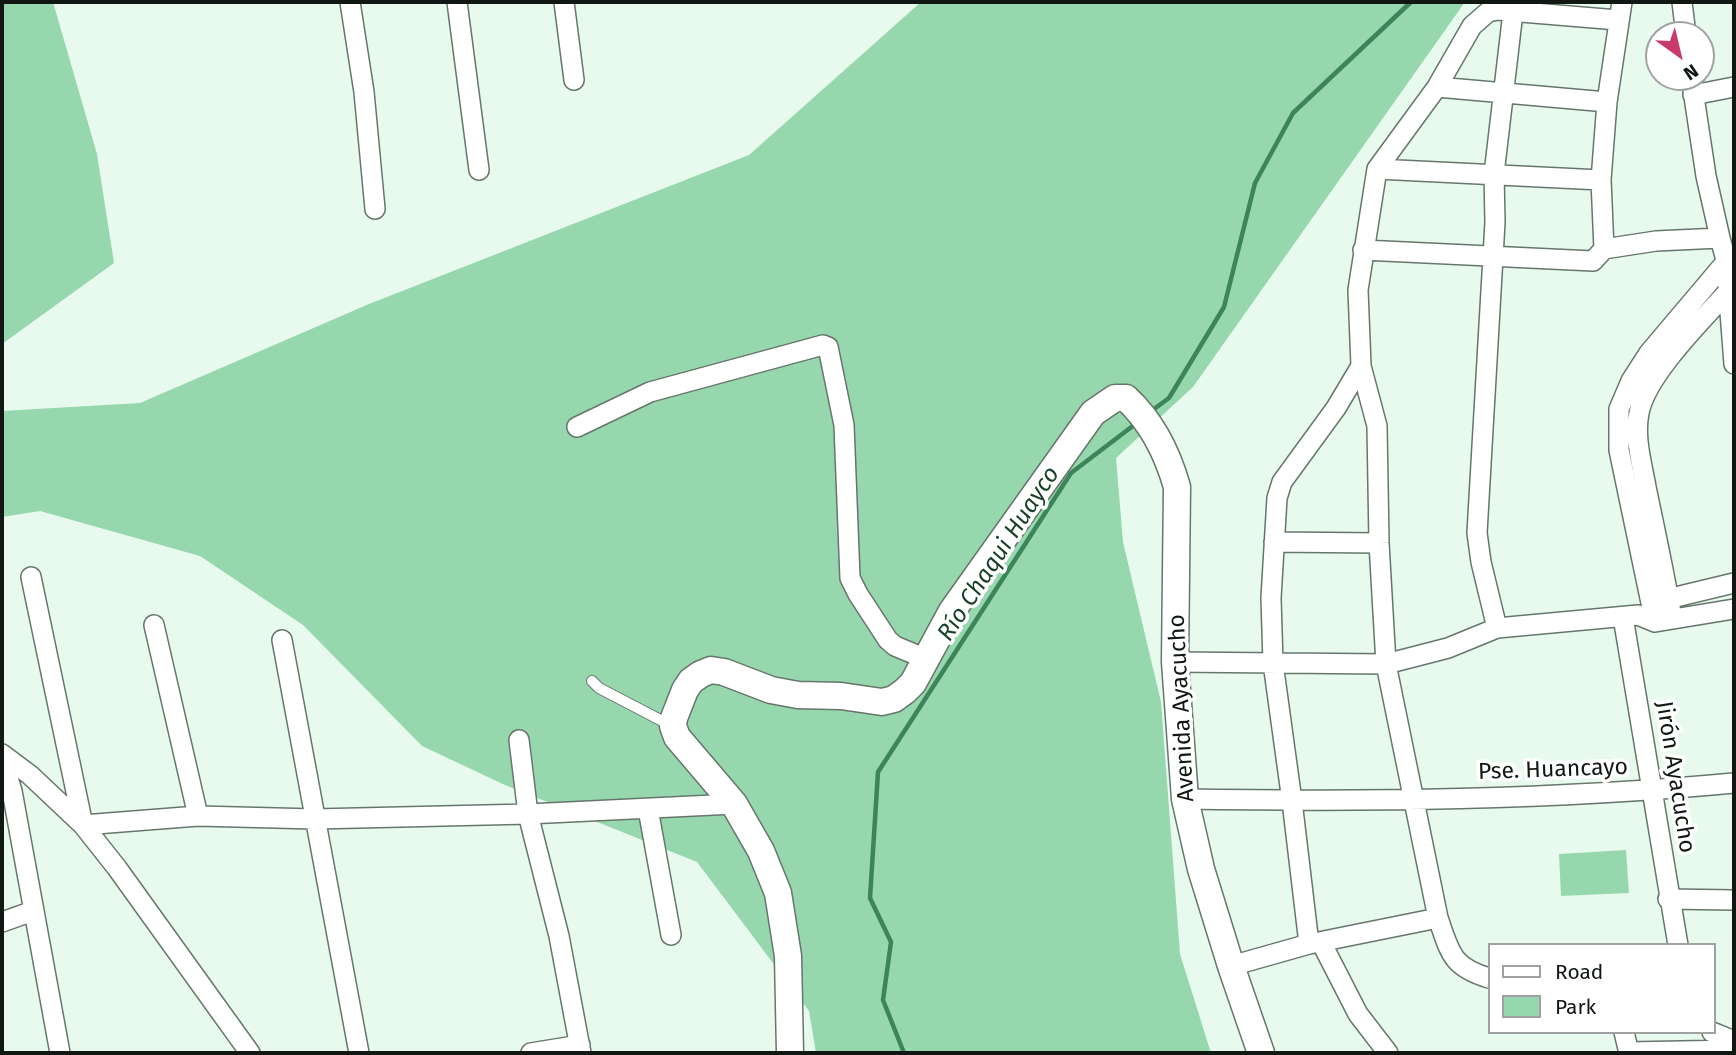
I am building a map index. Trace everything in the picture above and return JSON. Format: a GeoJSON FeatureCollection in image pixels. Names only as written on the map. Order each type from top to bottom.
{"type":"FeatureCollection","features":[{"type":"Feature","properties":{"kind":"street"},"geometry":{"type":"LineString","coordinates":[[350,2],[364,92],[375,209]]}},
{"type":"Feature","properties":{"kind":"street"},"geometry":{"type":"LineString","coordinates":[[457,2],[479,170]]}},
{"type":"Feature","properties":{"kind":"street"},"geometry":{"type":"LineString","coordinates":[[564,2],[574,80]]}},
{"type":"Feature","properties":{"kind":"street"},"geometry":{"type":"LineString","coordinates":[[1682,2],[1684,21]]}},
{"type":"Feature","properties":{"kind":"street"},"geometry":{"type":"LineString","coordinates":[[1497,628],[1477,533],[1495,222],[1494,174],[1516,7]]}},
{"type":"Feature","properties":{"kind":"street"},"geometry":{"type":"LineString","coordinates":[[1488,978],[1460,966],[1451,955],[1438,918],[1387,664],[1379,543],[1377,426],[1361,366],[1358,290],[1377,169],[1437,87],[1479,18],[1488,12],[1516,7],[1620,11],[1607,102],[1601,180],[1604,249]]}},
{"type":"Feature","properties":{"kind":"street"},"geometry":{"type":"LineString","coordinates":[[1437,87],[1607,102]]}},
{"type":"Feature","properties":{"kind":"street"},"geometry":{"type":"LineString","coordinates":[[1715,87],[1734,87]]}},
{"type":"Feature","properties":{"kind":"street"},"geometry":{"type":"LineString","coordinates":[[1693,91],[1706,176],[1720,238],[1730,257],[1734,365]]}},
{"type":"Feature","properties":{"kind":"street"},"geometry":{"type":"LineString","coordinates":[[1377,169],[1601,180]]}},
{"type":"Feature","properties":{"kind":"street"},"geometry":{"type":"LineString","coordinates":[[1363,250],[1593,261],[1604,249],[1720,238]]}},
{"type":"Feature","properties":{"kind":"street"},"geometry":{"type":"LineString","coordinates":[[1651,612],[1619,450],[1619,409],[1631,381],[1649,353],[1730,257]]}},
{"type":"Feature","properties":{"kind":"street"},"geometry":{"type":"LineString","coordinates":[[1651,612],[1639,448],[1639,413],[1648,390],[1665,365],[1685,338],[1731,287]]}},
{"type":"Feature","properties":{"kind":"street"},"geometry":{"type":"LineString","coordinates":[[577,427],[650,392],[823,345],[828,347],[844,425],[850,578],[888,640],[895,646],[926,659],[913,683],[905,691],[894,699],[881,702],[771,690],[724,672],[711,670],[691,681],[673,726],[687,751],[734,804],[761,851],[778,893],[788,956],[790,1053]]}},
{"type":"Feature","properties":{"kind":"street"},"geometry":{"type":"LineString","coordinates":[[1361,366],[1336,408],[1282,482],[1277,498],[1271,598],[1273,663],[1315,943],[1358,1014],[1388,1053]]}},
{"type":"Feature","properties":{"kind":"street","name":"Avenida Ayacucho"},"geometry":{"type":"LineString","coordinates":[[926,659],[952,611],[1093,413],[1115,398],[1126,398],[1155,435],[1169,460],[1177,487],[1175,662],[1185,799],[1201,869],[1261,1053]]}},
{"type":"Feature","properties":{"kind":"street"},"geometry":{"type":"LineString","coordinates":[[1274,542],[1379,543]]}},
{"type":"Feature","properties":{"kind":"street"},"geometry":{"type":"LineString","coordinates":[[31,577],[83,825]]}},
{"type":"Feature","properties":{"kind":"street"},"geometry":{"type":"LineString","coordinates":[[1651,612],[1734,583]]}},
{"type":"Feature","properties":{"kind":"street"},"geometry":{"type":"LineString","coordinates":[[1175,662],[1387,664],[1448,648],[1497,628],[1651,612],[1734,608]]}},
{"type":"Feature","properties":{"kind":"street","name":"Jirón Ayacucho"},"geometry":{"type":"LineString","coordinates":[[1651,612],[1653,790],[1668,899],[1678,943]]}},
{"type":"Feature","properties":{"kind":"street"},"geometry":{"type":"LineString","coordinates":[[154,625],[198,816]]}},
{"type":"Feature","properties":{"kind":"street"},"geometry":{"type":"LineString","coordinates":[[282,640],[359,1053]]}},
{"type":"Feature","properties":{"kind":"street"},"geometry":{"type":"LineString","coordinates":[[519,740],[528,814],[559,936],[580,1049],[531,1053]]}},
{"type":"Feature","properties":{"kind":"street"},"geometry":{"type":"LineString","coordinates":[[2,756],[30,775],[83,825],[250,1053]]}},
{"type":"Feature","properties":{"kind":"street"},"geometry":{"type":"LineString","coordinates":[[2,756],[12,791],[60,1053]]}},
{"type":"Feature","properties":{"kind":"street","name":"Pse. Huancayo"},"geometry":{"type":"LineString","coordinates":[[1185,799],[1415,800],[1653,790],[1734,783]]}},
{"type":"Feature","properties":{"kind":"street"},"geometry":{"type":"LineString","coordinates":[[83,825],[198,816],[315,819],[528,814],[734,804]]}},
{"type":"Feature","properties":{"kind":"street"},"geometry":{"type":"LineString","coordinates":[[648,809],[671,935]]}},
{"type":"Feature","properties":{"kind":"street"},"geometry":{"type":"LineString","coordinates":[[1668,899],[1734,900]]}},
{"type":"Feature","properties":{"kind":"street"},"geometry":{"type":"LineString","coordinates":[[2,922],[33,911]]}},
{"type":"Feature","properties":{"kind":"street"},"geometry":{"type":"LineString","coordinates":[[1231,966],[1315,943],[1438,918]]}},
{"type":"Feature","properties":{"kind":"street"},"geometry":{"type":"LineString","coordinates":[[1715,1033],[1734,1041]]}},
{"type":"Feature","properties":{"kind":"street"},"geometry":{"type":"LineString","coordinates":[[1624,1034],[1629,1053],[1734,1050]]}},
{"type":"Feature","properties":{"kind":"lane"},"geometry":{"type":"LineString","coordinates":[[593,681],[599,688],[673,726]]}},
{"type":"Feature","properties":{"kind":"green space"},"geometry":{"type":"Polygon","coordinates":[[[2,2],[53,2],[97,154],[114,263],[2,344],[2,2]]]}},
{"type":"Feature","properties":{"kind":"green space"},"geometry":{"type":"Polygon","coordinates":[[[921,2],[1465,2],[1193,387],[1116,458],[1123,542],[1161,702],[1180,954],[1211,1053],[816,1053],[809,1011],[697,862],[505,785],[422,746],[303,625],[200,556],[40,511],[2,517],[2,411],[140,403],[369,304],[749,155],[921,2]]]}},
{"type":"Feature","properties":{"kind":"green space"},"geometry":{"type":"Polygon","coordinates":[[[1626,850],[1629,893],[1561,896],[1559,854],[1626,850]]]}},
{"type":"Feature","properties":{"kind":"waterway","name":"Río Chaqui Huayco"},"geometry":{"type":"LineString","coordinates":[[1150,412],[1169,398],[1224,307],[1255,183],[1293,113],[1411,2]]}},
{"type":"Feature","properties":{"kind":"waterway","name":"Río Chaqui Huayco"},"geometry":{"type":"LineString","coordinates":[[904,1053],[883,1000],[891,942],[870,898],[878,772],[1071,473],[1138,422]]}}]}
